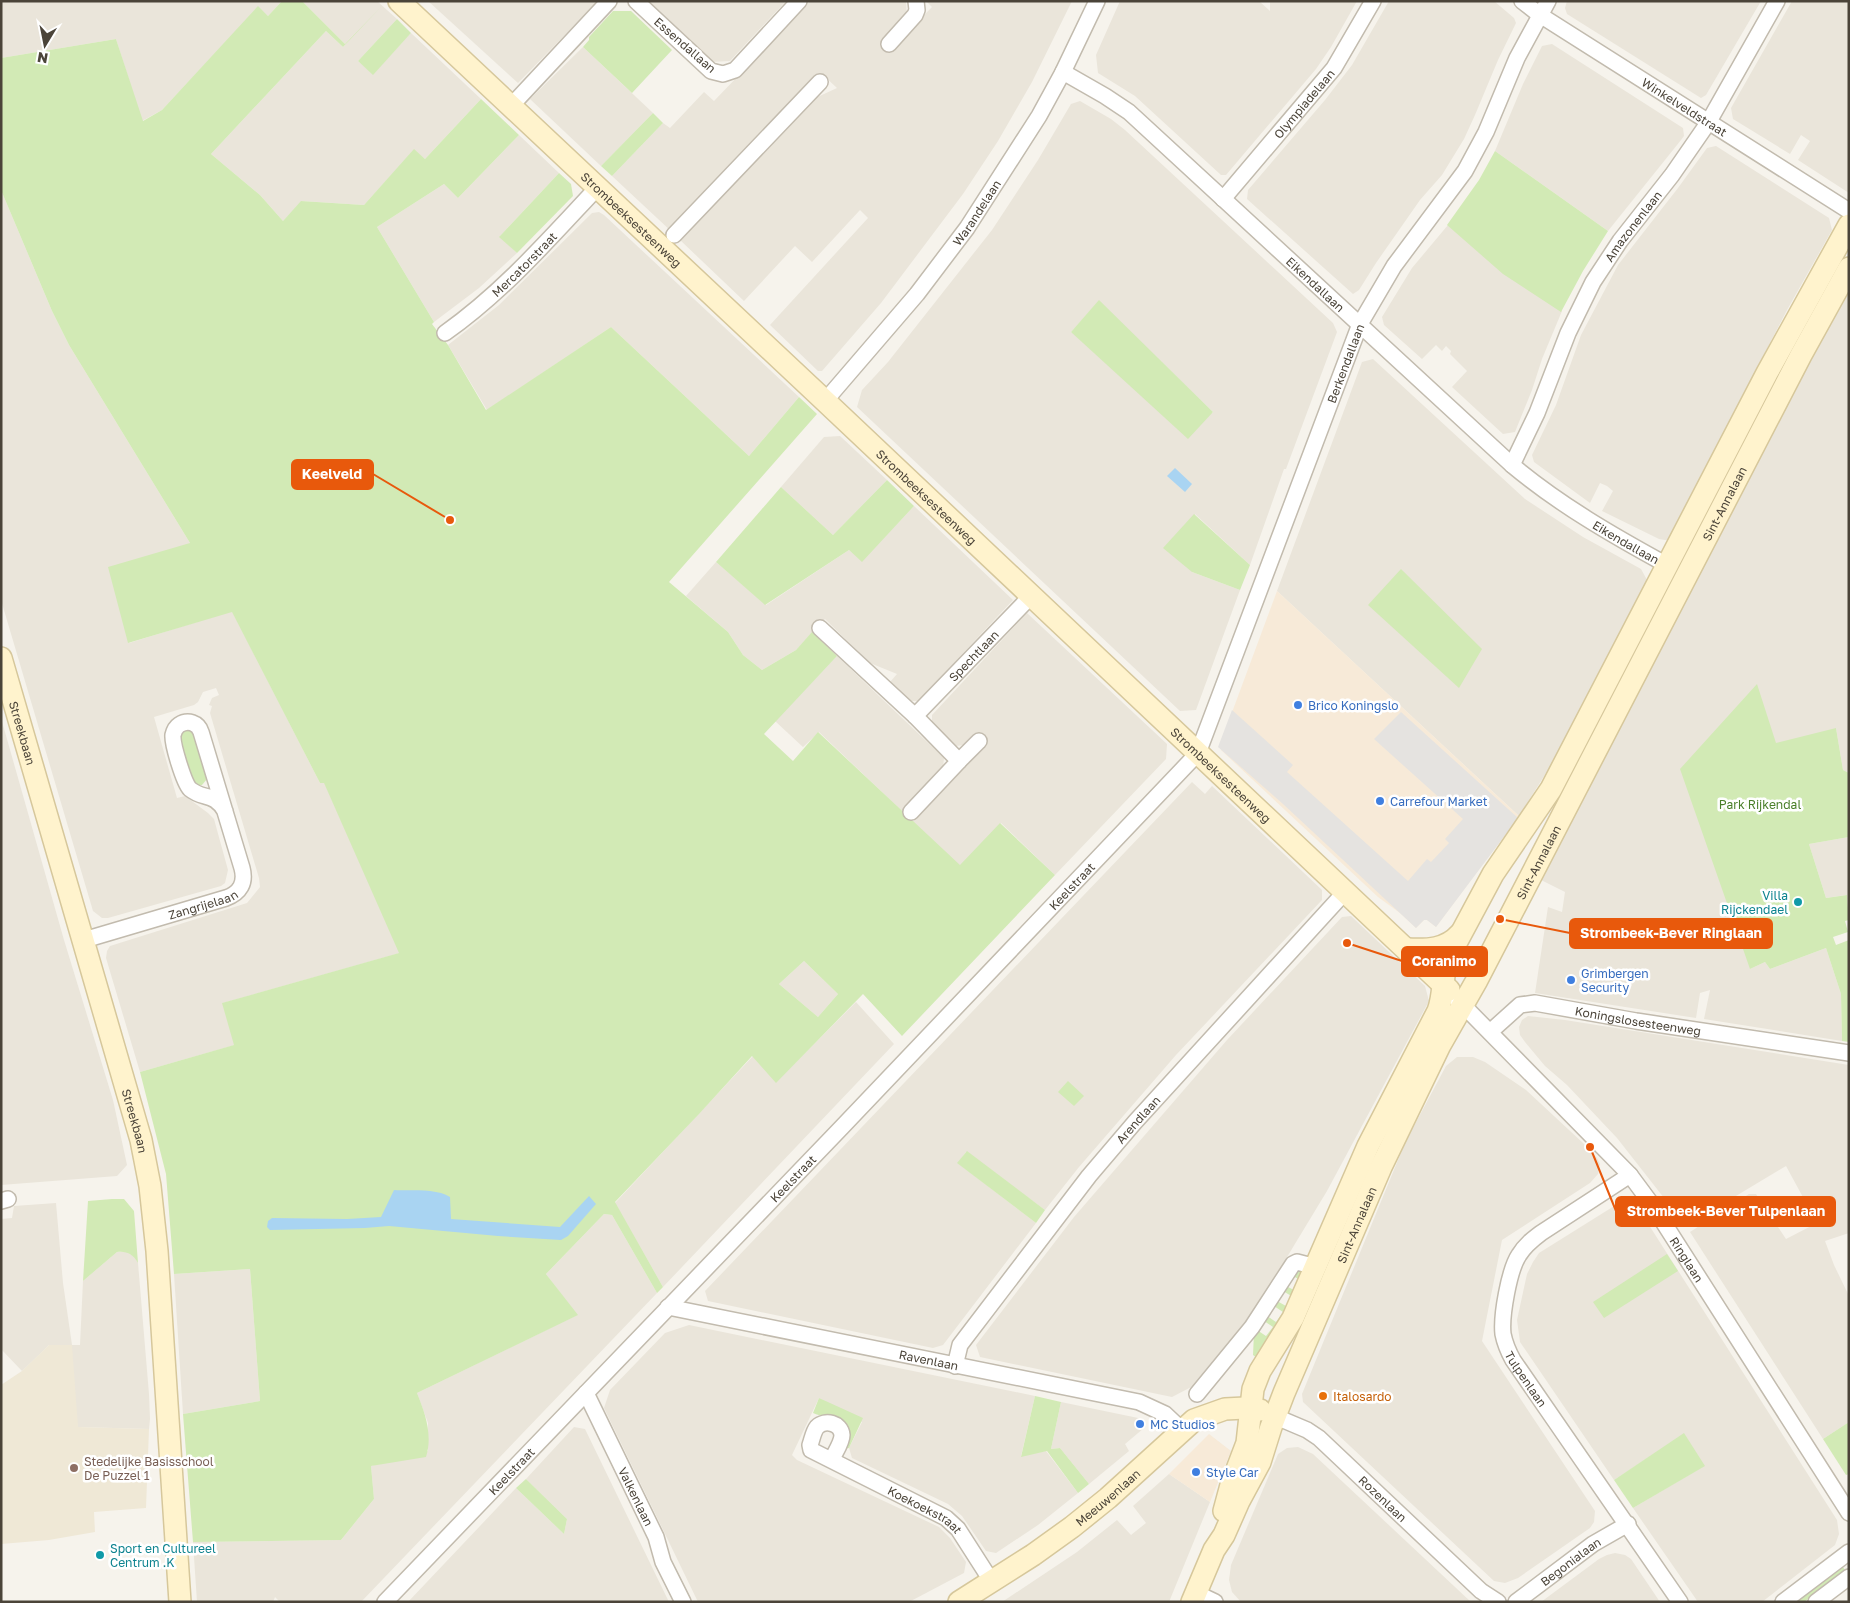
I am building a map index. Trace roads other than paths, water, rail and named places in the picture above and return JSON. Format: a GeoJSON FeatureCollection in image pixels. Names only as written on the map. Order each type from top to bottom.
{"type":"FeatureCollection","features":[{"type":"Feature","properties":{"kind":"main road","name":"Strombeeksesteenweg"},"geometry":{"type":"LineString","coordinates":[[399,1],[1453,994]]}},
{"type":"Feature","properties":{"kind":"main road","name":"Sint-Annalaan"},"geometry":{"type":"LineString","coordinates":[[1453,994],[1443,972],[1460,934],[1497,868],[1551,789],[1766,373],[1849,225]]}},
{"type":"Feature","properties":{"kind":"main road","name":"Sint-Annalaan"},"geometry":{"type":"LineString","coordinates":[[1201,1599],[1214,1550],[1224,1535],[1239,1501],[1260,1462],[1262,1412],[1440,1045],[1453,994],[1849,268]]}},
{"type":"Feature","properties":{"kind":"main road","name":"Streekbaan"},"geometry":{"type":"LineString","coordinates":[[1,658],[142,1140],[150,1186],[158,1260],[180,1602]]}},
{"type":"Feature","properties":{"kind":"main road"},"geometry":{"type":"LineString","coordinates":[[1407,949],[1440,947],[1450,943],[1460,934]]}},
{"type":"Feature","properties":{"kind":"main road","name":"Sint-Annalaan"},"geometry":{"type":"LineString","coordinates":[[1262,1412],[1253,1389],[1260,1370],[1293,1318],[1368,1146],[1438,1011],[1442,998],[1453,994]]}},
{"type":"Feature","properties":{"kind":"main road","name":"Meeuwenlaan"},"geometry":{"type":"LineString","coordinates":[[959,1602],[992,1582],[1078,1522],[1136,1474],[1194,1420],[1225,1409],[1262,1412]]}},
{"type":"Feature","properties":{"kind":"street"},"geometry":{"type":"LineString","coordinates":[[511,106],[609,1]]}},
{"type":"Feature","properties":{"kind":"street","name":"Essendallaan"},"geometry":{"type":"LineString","coordinates":[[636,1],[711,71],[723,74],[735,70],[799,1]]}},
{"type":"Feature","properties":{"kind":"street"},"geometry":{"type":"LineString","coordinates":[[888,44],[915,15],[917,10],[916,1]]}},
{"type":"Feature","properties":{"kind":"street","name":"Warandelaan"},"geometry":{"type":"LineString","coordinates":[[825,401],[917,294],[961,236],[1026,138],[1063,72],[1096,1]]}},
{"type":"Feature","properties":{"kind":"street","name":"Olympiadelaan"},"geometry":{"type":"LineString","coordinates":[[1223,199],[1334,68],[1373,1]]}},
{"type":"Feature","properties":{"kind":"street","name":"Winkelveldstraat"},"geometry":{"type":"LineString","coordinates":[[1522,1],[1540,15],[1708,123],[1849,210]]}},
{"type":"Feature","properties":{"kind":"street","name":"Berkendallaan"},"geometry":{"type":"LineString","coordinates":[[1198,753],[1360,324],[1394,266],[1468,166],[1486,132],[1517,58],[1548,1]]}},
{"type":"Feature","properties":{"kind":"street","name":"Amazonenlaan"},"geometry":{"type":"LineString","coordinates":[[1512,465],[1537,412],[1568,334],[1593,282],[1620,241],[1672,175],[1708,123],[1777,1]]}},
{"type":"Feature","properties":{"kind":"street","name":"Eikendallaan"},"geometry":{"type":"LineString","coordinates":[[1063,72],[1119,105],[1512,465],[1540,488],[1570,509],[1667,565]]}},
{"type":"Feature","properties":{"kind":"street","name":"Strombeeksesteenweg"},"geometry":{"type":"LineString","coordinates":[[674,235],[820,82]]}},
{"type":"Feature","properties":{"kind":"street","name":"Mercatorstraat"},"geometry":{"type":"LineString","coordinates":[[445,332],[505,284],[597,188]]}},
{"type":"Feature","properties":{"kind":"street","name":"Spechtlaan"},"geometry":{"type":"LineString","coordinates":[[915,716],[1031,596]]}},
{"type":"Feature","properties":{"kind":"street"},"geometry":{"type":"LineString","coordinates":[[820,628],[915,716],[959,761]]}},
{"type":"Feature","properties":{"kind":"street","name":"Zangrijelaan"},"geometry":{"type":"LineString","coordinates":[[84,940],[226,898],[234,895],[239,890],[244,876],[225,811],[199,728],[191,722],[182,723],[175,730],[173,739],[185,783],[196,793],[216,799],[225,811]]}},
{"type":"Feature","properties":{"kind":"street"},"geometry":{"type":"LineString","coordinates":[[911,812],[979,741]]}},
{"type":"Feature","properties":{"kind":"street","name":"Keelstraat"},"geometry":{"type":"LineString","coordinates":[[385,1602],[842,1127],[1198,753]]}},
{"type":"Feature","properties":{"kind":"street","name":"Arendlaan"},"geometry":{"type":"LineString","coordinates":[[955,1366],[960,1345],[1089,1176],[1185,1066],[1345,892]]}},
{"type":"Feature","properties":{"kind":"street"},"geometry":{"type":"LineString","coordinates":[[1453,994],[1490,1032]]}},
{"type":"Feature","properties":{"kind":"street","name":"Koningslosesteenweg"},"geometry":{"type":"LineString","coordinates":[[1490,1032],[1520,1005],[1535,1002],[1664,1026],[1849,1053]]}},
{"type":"Feature","properties":{"kind":"street","name":"Ringlaan"},"geometry":{"type":"LineString","coordinates":[[1490,1032],[1630,1174],[1653,1206],[1849,1513]]}},
{"type":"Feature","properties":{"kind":"street","name":"Tulpenlaan"},"geometry":{"type":"LineString","coordinates":[[1630,1174],[1528,1243],[1519,1254],[1513,1268],[1502,1324],[1507,1349],[1513,1360],[1628,1524],[1680,1602]]}},
{"type":"Feature","properties":{"kind":"street"},"geometry":{"type":"LineString","coordinates":[[1197,1394],[1252,1326],[1293,1264],[1297,1262],[1316,1267]]}},
{"type":"Feature","properties":{"kind":"street","name":"Ravenlaan"},"geometry":{"type":"LineString","coordinates":[[668,1307],[1139,1402],[1165,1414],[1182,1430]]}},
{"type":"Feature","properties":{"kind":"street","name":"Valkenlaan"},"geometry":{"type":"LineString","coordinates":[[586,1393],[656,1537],[663,1562],[683,1602]]}},
{"type":"Feature","properties":{"kind":"street","name":"Rozenlaan"},"geometry":{"type":"LineString","coordinates":[[1262,1412],[1307,1430],[1318,1438],[1481,1591],[1498,1602]]}},
{"type":"Feature","properties":{"kind":"street","name":"Koekoekstraat"},"geometry":{"type":"LineString","coordinates":[[835,1462],[946,1518],[958,1529],[992,1582]]}},
{"type":"Feature","properties":{"kind":"street","name":"Begonialaan"},"geometry":{"type":"LineString","coordinates":[[1516,1602],[1593,1544],[1628,1524]]}},
{"type":"Feature","properties":{"kind":"street"},"geometry":{"type":"LineString","coordinates":[[1783,1602],[1849,1552]]}},
{"type":"Feature","properties":{"kind":"street"},"geometry":{"type":"LineString","coordinates":[[1816,1602],[1849,1577]]}},
{"type":"Feature","properties":{"kind":"water"},"geometry":{"type":"Polygon","coordinates":[[[1175,468],[1192,484],[1185,492],[1167,476],[1175,468]]]}},
{"type":"Feature","properties":{"kind":"water"},"geometry":{"type":"Polygon","coordinates":[[[394,1190],[438,1192],[450,1197],[451,1219],[560,1227],[589,1196],[596,1204],[568,1236],[561,1240],[389,1226],[270,1230],[267,1227],[268,1221],[272,1218],[347,1219],[381,1217],[394,1190]]]}},
{"type":"Feature","properties":{"kind":"place","name":"Keelveld"},"geometry":{"type":"Point","coordinates":[450,520]}},
{"type":"Feature","properties":{"kind":"place","name":"Brico Koningslo"},"geometry":{"type":"Point","coordinates":[1298,705]}},
{"type":"Feature","properties":{"kind":"place","name":"Carrefour Market"},"geometry":{"type":"Point","coordinates":[1380,801]}},
{"type":"Feature","properties":{"kind":"place","name":"Villa Rijckendael"},"geometry":{"type":"Point","coordinates":[1798,902]}},
{"type":"Feature","properties":{"kind":"place","name":"Strombeek-Bever Ringlaan"},"geometry":{"type":"Point","coordinates":[1500,919]}},
{"type":"Feature","properties":{"kind":"place","name":"Coranimo"},"geometry":{"type":"Point","coordinates":[1347,943]}},
{"type":"Feature","properties":{"kind":"place","name":"Grimbergen Security"},"geometry":{"type":"Point","coordinates":[1571,980]}},
{"type":"Feature","properties":{"kind":"place","name":"Strombeek-Bever Tulpenlaan"},"geometry":{"type":"Point","coordinates":[1590,1147]}},
{"type":"Feature","properties":{"kind":"place","name":"Italosardo"},"geometry":{"type":"Point","coordinates":[1323,1396]}},
{"type":"Feature","properties":{"kind":"place","name":"MC Studios"},"geometry":{"type":"Point","coordinates":[1140,1424]}},
{"type":"Feature","properties":{"kind":"place","name":"Stedelijke Basisschool De Puzzel 1"},"geometry":{"type":"Point","coordinates":[74,1468]}},
{"type":"Feature","properties":{"kind":"place","name":"Style Car"},"geometry":{"type":"Point","coordinates":[1196,1472]}},
{"type":"Feature","properties":{"kind":"place","name":"Sport en Cultureel Centrum .K"},"geometry":{"type":"Point","coordinates":[100,1555]}},
{"type":"Feature","properties":{"kind":"park label","name":"Park Rijkendal"},"geometry":{"type":"Point","coordinates":[1760,804]}}]}
